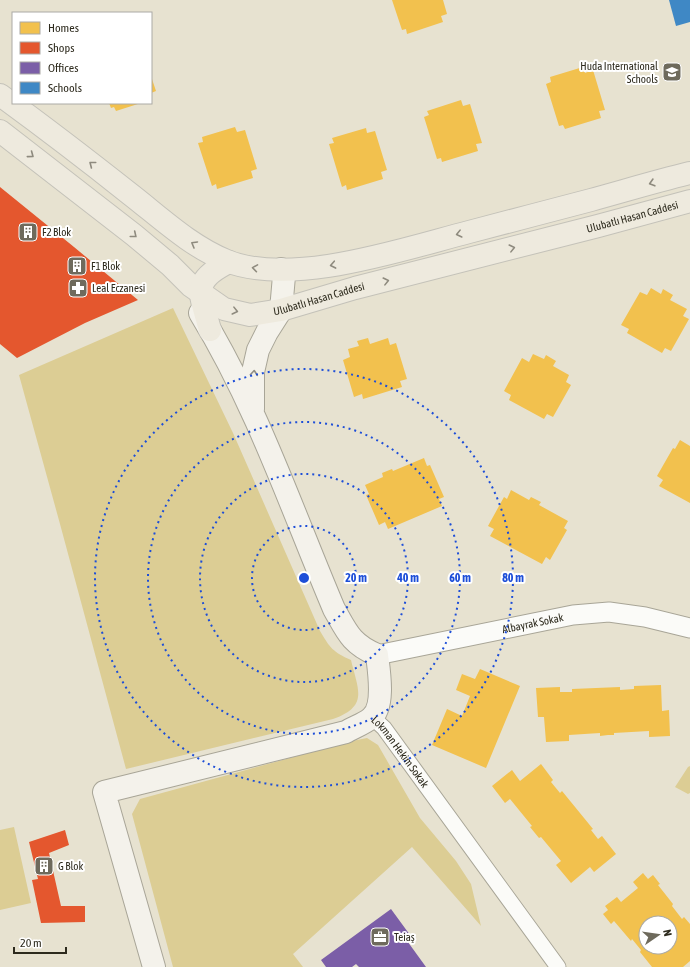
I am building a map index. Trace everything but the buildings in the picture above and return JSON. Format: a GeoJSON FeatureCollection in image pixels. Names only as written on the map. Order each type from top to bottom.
{"type":"FeatureCollection","features":[{"type":"Feature","properties":{"kind":"main road"},"geometry":{"type":"LineString","coordinates":[[0,95],[12,104]]}},
{"type":"Feature","properties":{"kind":"main road"},"geometry":{"type":"LineString","coordinates":[[12,104],[61,140],[186,240],[229,262],[256,269],[329,266],[371,257],[690,173]]}},
{"type":"Feature","properties":{"kind":"main road","name":"Ulubatlı Hasan Caddesi"},"geometry":{"type":"LineString","coordinates":[[0,131],[59,175],[170,265],[191,286],[224,309],[250,315],[281,310],[355,288],[690,201]]}},
{"type":"Feature","properties":{"kind":"main road"},"geometry":{"type":"LineString","coordinates":[[210,330],[200,292],[204,280],[213,270],[229,262]]}},
{"type":"Feature","properties":{"kind":"main road"},"geometry":{"type":"LineString","coordinates":[[170,265],[210,330],[253,412],[334,609],[355,643],[367,651],[377,655]]}},
{"type":"Feature","properties":{"kind":"main road"},"geometry":{"type":"LineString","coordinates":[[253,412],[253,372],[258,350],[281,310],[284,276],[281,269]]}},
{"type":"Feature","properties":{"kind":"main road","name":"Lokman Hekim Sokak"},"geometry":{"type":"LineString","coordinates":[[372,717],[378,705],[380,682],[377,655]]}},
{"type":"Feature","properties":{"kind":"main road"},"geometry":{"type":"LineString","coordinates":[[154,967],[104,792],[346,732],[372,717]]}},
{"type":"Feature","properties":{"kind":"street","name":"Albayrak Sokak"},"geometry":{"type":"LineString","coordinates":[[377,655],[573,615],[609,612],[645,617],[690,628]]}},
{"type":"Feature","properties":{"kind":"street","name":"Lokman Hekim Sokak"},"geometry":{"type":"LineString","coordinates":[[372,717],[384,728],[558,967]]}},
{"type":"Feature","properties":{"kind":"shaded area"},"geometry":{"type":"Polygon","coordinates":[[[173,308],[233,433],[320,631],[332,649],[351,660],[358,688],[358,696],[352,709],[333,719],[126,769],[19,375],[173,308]]]}},
{"type":"Feature","properties":{"kind":"shaded area"},"geometry":{"type":"Polygon","coordinates":[[[367,738],[378,745],[420,818],[456,861],[471,884],[481,926],[412,847],[293,954],[303,967],[173,967],[132,814],[140,799],[367,738]]]}},
{"type":"Feature","properties":{"kind":"shaded area"},"geometry":{"type":"Polygon","coordinates":[[[690,766],[690,793],[688,794],[675,787],[690,766]]]}},
{"type":"Feature","properties":{"kind":"shaded area"},"geometry":{"type":"Polygon","coordinates":[[[14,827],[31,903],[0,910],[0,830],[14,827]]]}},
{"type":"Feature","properties":{"kind":"place","name":"Huda International Schools"},"geometry":{"type":"Point","coordinates":[672,72]}},
{"type":"Feature","properties":{"kind":"place","name":"F2 Blok"},"geometry":{"type":"Point","coordinates":[28,232]}},
{"type":"Feature","properties":{"kind":"place","name":"F1 Blok"},"geometry":{"type":"Point","coordinates":[77,266]}},
{"type":"Feature","properties":{"kind":"place","name":"Leal Eczanesi"},"geometry":{"type":"Point","coordinates":[78,288]}},
{"type":"Feature","properties":{"kind":"place","name":"G Blok"},"geometry":{"type":"Point","coordinates":[44,866]}},
{"type":"Feature","properties":{"kind":"place","name":"Teiaş"},"geometry":{"type":"Point","coordinates":[380,937]}}]}
